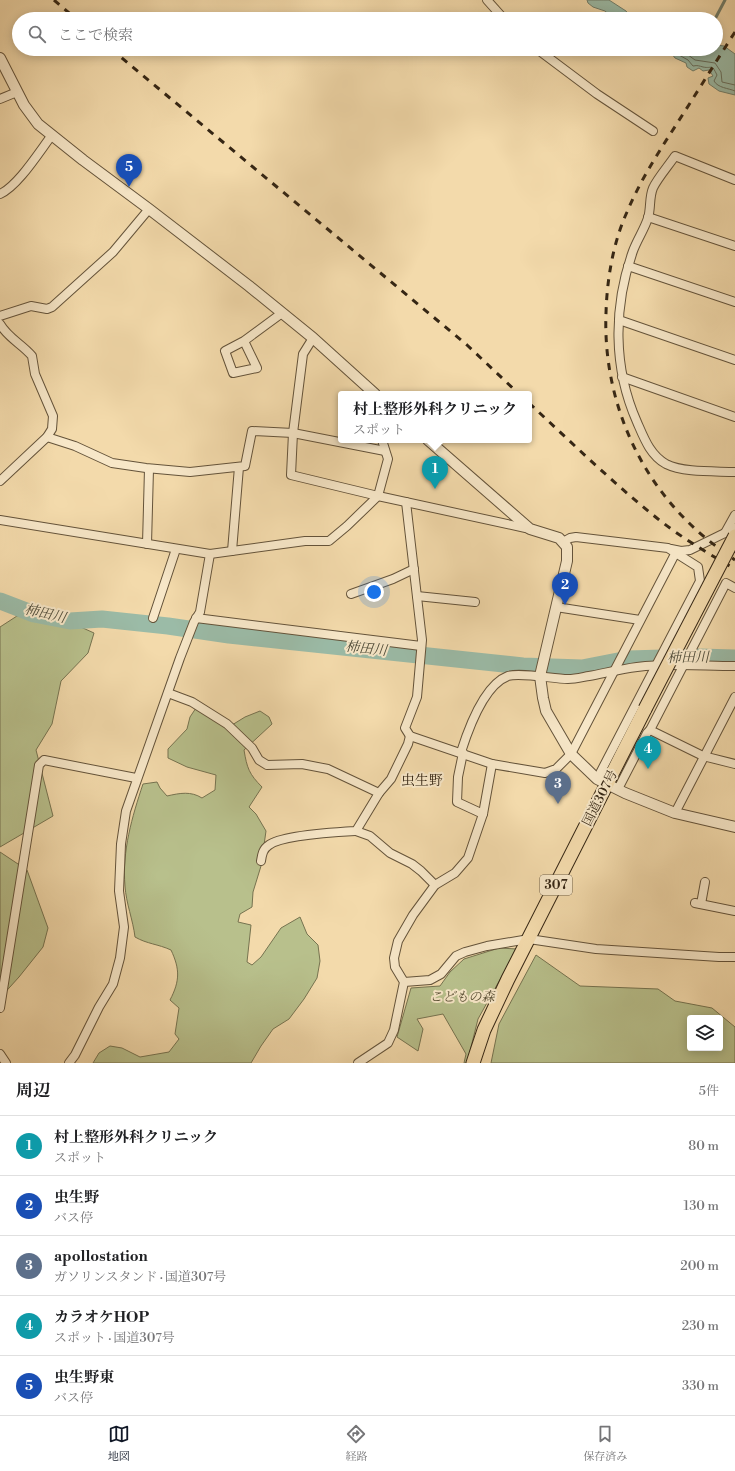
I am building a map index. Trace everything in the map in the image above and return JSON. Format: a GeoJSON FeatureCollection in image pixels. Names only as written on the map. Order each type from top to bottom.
{"type":"FeatureCollection","features":[{"type":"Feature","properties":{"kind":"highway","name":"国道307号"},"geometry":{"type":"LineString","coordinates":[[473,1063],[484,1030],[645,709],[730,535]]}},
{"type":"Feature","properties":{"kind":"street"},"geometry":{"type":"LineString","coordinates":[[487,0],[498,12]]}},
{"type":"Feature","properties":{"kind":"street"},"geometry":{"type":"LineString","coordinates":[[546,56],[597,94],[653,131]]}},
{"type":"Feature","properties":{"kind":"street"},"geometry":{"type":"LineString","coordinates":[[0,58],[24,105],[38,124],[83,160],[250,286],[313,338],[372,391]]}},
{"type":"Feature","properties":{"kind":"street"},"geometry":{"type":"LineString","coordinates":[[0,99],[17,92]]}},
{"type":"Feature","properties":{"kind":"street"},"geometry":{"type":"LineString","coordinates":[[0,194],[10,189],[52,135]]}},
{"type":"Feature","properties":{"kind":"street"},"geometry":{"type":"LineString","coordinates":[[735,180],[675,156],[653,189],[648,217],[633,249],[621,296],[618,346],[622,377],[632,412],[649,448],[666,464],[676,467],[735,472]]}},
{"type":"Feature","properties":{"kind":"street"},"geometry":{"type":"LineString","coordinates":[[0,316],[31,306],[47,309],[52,307],[113,252],[149,209]]}},
{"type":"Feature","properties":{"kind":"street"},"geometry":{"type":"LineString","coordinates":[[648,217],[735,246]]}},
{"type":"Feature","properties":{"kind":"street"},"geometry":{"type":"LineString","coordinates":[[628,266],[735,302]]}},
{"type":"Feature","properties":{"kind":"street"},"geometry":{"type":"LineString","coordinates":[[244,341],[282,313]]}},
{"type":"Feature","properties":{"kind":"street"},"geometry":{"type":"LineString","coordinates":[[619,320],[735,360]]}},
{"type":"Feature","properties":{"kind":"street"},"geometry":{"type":"LineString","coordinates":[[0,324],[9,336],[32,356],[35,374],[53,416],[52,429],[47,438],[0,481]]}},
{"type":"Feature","properties":{"kind":"street"},"geometry":{"type":"LineString","coordinates":[[313,338],[303,354],[293,433],[291,475],[378,496],[530,529],[553,536],[563,542],[568,551],[567,561],[541,675],[542,698],[546,710],[571,754],[607,784],[674,813],[735,827]]}},
{"type":"Feature","properties":{"kind":"street"},"geometry":{"type":"LineString","coordinates":[[622,377],[735,416]]}},
{"type":"Feature","properties":{"kind":"street"},"geometry":{"type":"LineString","coordinates":[[47,438],[75,446],[112,463],[149,469],[190,472],[245,466],[252,432],[293,433],[338,442]]}},
{"type":"Feature","properties":{"kind":"street"},"geometry":{"type":"LineString","coordinates":[[345,443],[386,451]]}},
{"type":"Feature","properties":{"kind":"street"},"geometry":{"type":"LineString","coordinates":[[0,520],[210,554],[305,542],[329,541],[378,496],[388,460],[383,443]]}},
{"type":"Feature","properties":{"kind":"street"},"geometry":{"type":"LineString","coordinates":[[431,443],[530,529]]}},
{"type":"Feature","properties":{"kind":"street"},"geometry":{"type":"LineString","coordinates":[[232,551],[239,467]]}},
{"type":"Feature","properties":{"kind":"street"},"geometry":{"type":"LineString","coordinates":[[147,544],[149,469]]}},
{"type":"Feature","properties":{"kind":"street"},"geometry":{"type":"LineString","coordinates":[[406,502],[422,640],[417,696],[405,728],[410,736],[492,764],[545,773],[556,770],[571,754],[675,554]]}},
{"type":"Feature","properties":{"kind":"street"},"geometry":{"type":"LineString","coordinates":[[730,535],[735,515]]}},
{"type":"Feature","properties":{"kind":"street"},"geometry":{"type":"LineString","coordinates":[[563,542],[570,538],[576,537],[682,551],[690,550],[730,535],[735,528]]}},
{"type":"Feature","properties":{"kind":"street"},"geometry":{"type":"LineString","coordinates":[[607,784],[657,664],[700,581],[698,568],[668,548]]}},
{"type":"Feature","properties":{"kind":"street"},"geometry":{"type":"LineString","coordinates":[[153,618],[176,549]]}},
{"type":"Feature","properties":{"kind":"street"},"geometry":{"type":"LineString","coordinates":[[69,1063],[75,1055],[99,1007],[113,984],[120,958],[124,927],[119,891],[121,844],[126,811],[136,778],[180,658],[195,620],[200,612],[210,554]]}},
{"type":"Feature","properties":{"kind":"street"},"geometry":{"type":"LineString","coordinates":[[351,594],[393,579],[414,569]]}},
{"type":"Feature","properties":{"kind":"street"},"geometry":{"type":"LineString","coordinates":[[607,784],[650,730],[726,583],[735,588]]}},
{"type":"Feature","properties":{"kind":"street"},"geometry":{"type":"LineString","coordinates":[[417,596],[475,602]]}},
{"type":"Feature","properties":{"kind":"street"},"geometry":{"type":"LineString","coordinates":[[556,606],[640,620]]}},
{"type":"Feature","properties":{"kind":"street"},"geometry":{"type":"LineString","coordinates":[[195,620],[421,646]]}},
{"type":"Feature","properties":{"kind":"street"},"geometry":{"type":"LineString","coordinates":[[482,814],[456,802],[462,753],[470,725],[484,699],[497,684],[507,676],[541,675],[569,679],[615,669],[657,664],[684,666],[735,666]]}},
{"type":"Feature","properties":{"kind":"street"},"geometry":{"type":"LineString","coordinates":[[168,693],[192,702],[227,724],[252,748],[259,760],[267,765],[302,764],[328,769],[379,793]]}},
{"type":"Feature","properties":{"kind":"street"},"geometry":{"type":"LineString","coordinates":[[674,813],[735,696]]}},
{"type":"Feature","properties":{"kind":"street"},"geometry":{"type":"LineString","coordinates":[[650,730],[703,756],[735,764]]}},
{"type":"Feature","properties":{"kind":"street"},"geometry":{"type":"LineString","coordinates":[[356,831],[379,793],[391,779],[408,744],[410,736]]}},
{"type":"Feature","properties":{"kind":"street"},"geometry":{"type":"LineString","coordinates":[[0,1008],[38,765],[44,760],[136,778]]}},
{"type":"Feature","properties":{"kind":"street"},"geometry":{"type":"LineString","coordinates":[[358,1063],[388,1043],[394,1030],[404,982],[395,967],[394,958],[398,941],[413,915],[435,886],[455,873],[468,858],[482,814],[492,764]]}},
{"type":"Feature","properties":{"kind":"street"},"geometry":{"type":"LineString","coordinates":[[261,861],[263,851],[270,844],[284,839],[321,833],[356,831],[370,836],[390,853],[412,864],[435,886]]}},
{"type":"Feature","properties":{"kind":"street"},"geometry":{"type":"LineString","coordinates":[[706,882],[698,904],[735,911]]}},
{"type":"Feature","properties":{"kind":"street"},"geometry":{"type":"LineString","coordinates":[[404,982],[430,980],[441,974],[456,956],[465,952],[487,946],[529,939],[596,949],[711,957],[735,957]]}},
{"type":"Feature","properties":{"kind":"street"},"geometry":{"type":"LineString","coordinates":[[0,1054],[6,1063]]}},
{"type":"Feature","properties":{"kind":"green space"},"geometry":{"type":"Polygon","coordinates":[[[17,616],[74,624],[94,633],[88,653],[61,681],[52,724],[36,750],[53,816],[0,847],[0,627],[17,616]]]}},
{"type":"Feature","properties":{"kind":"green space"},"geometry":{"type":"Polygon","coordinates":[[[196,708],[232,725],[245,717],[260,711],[269,717],[272,724],[244,750],[249,770],[262,787],[249,807],[256,814],[266,831],[261,866],[253,892],[252,907],[240,914],[238,922],[251,925],[247,962],[252,965],[261,957],[281,928],[300,917],[307,934],[318,945],[320,961],[317,978],[289,1019],[273,1029],[251,1063],[93,1063],[99,1053],[110,1046],[122,1048],[140,1057],[169,1052],[179,1039],[175,1034],[179,1008],[170,1000],[176,987],[178,975],[176,963],[171,950],[135,937],[128,905],[124,873],[126,847],[135,809],[143,784],[157,782],[167,796],[185,793],[194,794],[202,798],[215,790],[216,775],[187,767],[168,758],[168,749],[187,729],[190,717],[196,708]]]}},
{"type":"Feature","properties":{"kind":"green space"},"geometry":{"type":"Polygon","coordinates":[[[0,852],[27,870],[48,928],[43,947],[0,998],[0,852]]]}},
{"type":"Feature","properties":{"kind":"green space","name":"こどもの森"},"geometry":{"type":"Polygon","coordinates":[[[499,948],[517,949],[478,1019],[467,1063],[464,1063],[466,1054],[443,1014],[417,1019],[423,1029],[418,1051],[397,1037],[411,988],[440,986],[450,972],[464,959],[499,948]]]}},
{"type":"Feature","properties":{"kind":"green space"},"geometry":{"type":"Polygon","coordinates":[[[536,955],[580,986],[658,989],[675,1001],[712,1008],[720,1015],[687,1015],[687,1051],[723,1051],[723,1017],[735,1027],[735,1063],[491,1063],[499,1024],[536,955]]]}},
{"type":"Feature","properties":{"kind":"water"},"geometry":{"type":"Polygon","coordinates":[[[587,0],[609,0],[627,12],[606,12],[593,7],[587,0]]]}},
{"type":"Feature","properties":{"kind":"water"},"geometry":{"type":"Polygon","coordinates":[[[724,46],[735,54],[735,95],[719,91],[709,84],[708,78],[713,76],[709,70],[703,71],[699,68],[693,71],[687,67],[686,63],[674,56],[723,56],[724,46]]]}},
{"type":"Feature","properties":{"kind":"waterway"},"geometry":{"type":"LineString","coordinates":[[719,12],[725,0]]}},
{"type":"Feature","properties":{"kind":"waterway","name":"柿田川"},"geometry":{"type":"LineString","coordinates":[[0,601],[34,614],[70,621],[102,619],[168,626],[229,635],[523,666],[582,668],[628,659],[699,657],[735,658]]}},
{"type":"Feature","properties":{"kind":"railway"},"geometry":{"type":"LineString","coordinates":[[54,0],[68,12]]}},
{"type":"Feature","properties":{"kind":"railway"},"geometry":{"type":"LineString","coordinates":[[723,51],[735,32]]}},
{"type":"Feature","properties":{"kind":"railway"},"geometry":{"type":"LineString","coordinates":[[119,56],[467,345],[516,391]]}},
{"type":"Feature","properties":{"kind":"railway"},"geometry":{"type":"LineString","coordinates":[[720,56],[643,178],[622,224],[614,249],[609,274],[606,313],[606,342],[616,398],[625,426],[651,477],[668,500],[688,522],[735,560]]}},
{"type":"Feature","properties":{"kind":"railway"},"geometry":{"type":"LineString","coordinates":[[532,406],[608,477],[658,519],[706,552],[735,569]]}},
{"type":"Feature","properties":{"kind":"place","name":"虫生野東"},"geometry":{"type":"Point","coordinates":[129,187]}},
{"type":"Feature","properties":{"kind":"place","name":"村上整形外科クリニック"},"geometry":{"type":"Point","coordinates":[435,489]}},
{"type":"Feature","properties":{"kind":"place","name":"虫生野"},"geometry":{"type":"Point","coordinates":[565,605]}},
{"type":"Feature","properties":{"kind":"place","name":"カラオケHOP"},"geometry":{"type":"Point","coordinates":[648,769]}},
{"type":"Feature","properties":{"kind":"place","name":"apollostation"},"geometry":{"type":"Point","coordinates":[558,804]}},
{"type":"Feature","properties":{"kind":"district","name":"虫生野"},"geometry":{"type":"Point","coordinates":[422,781]}}]}
